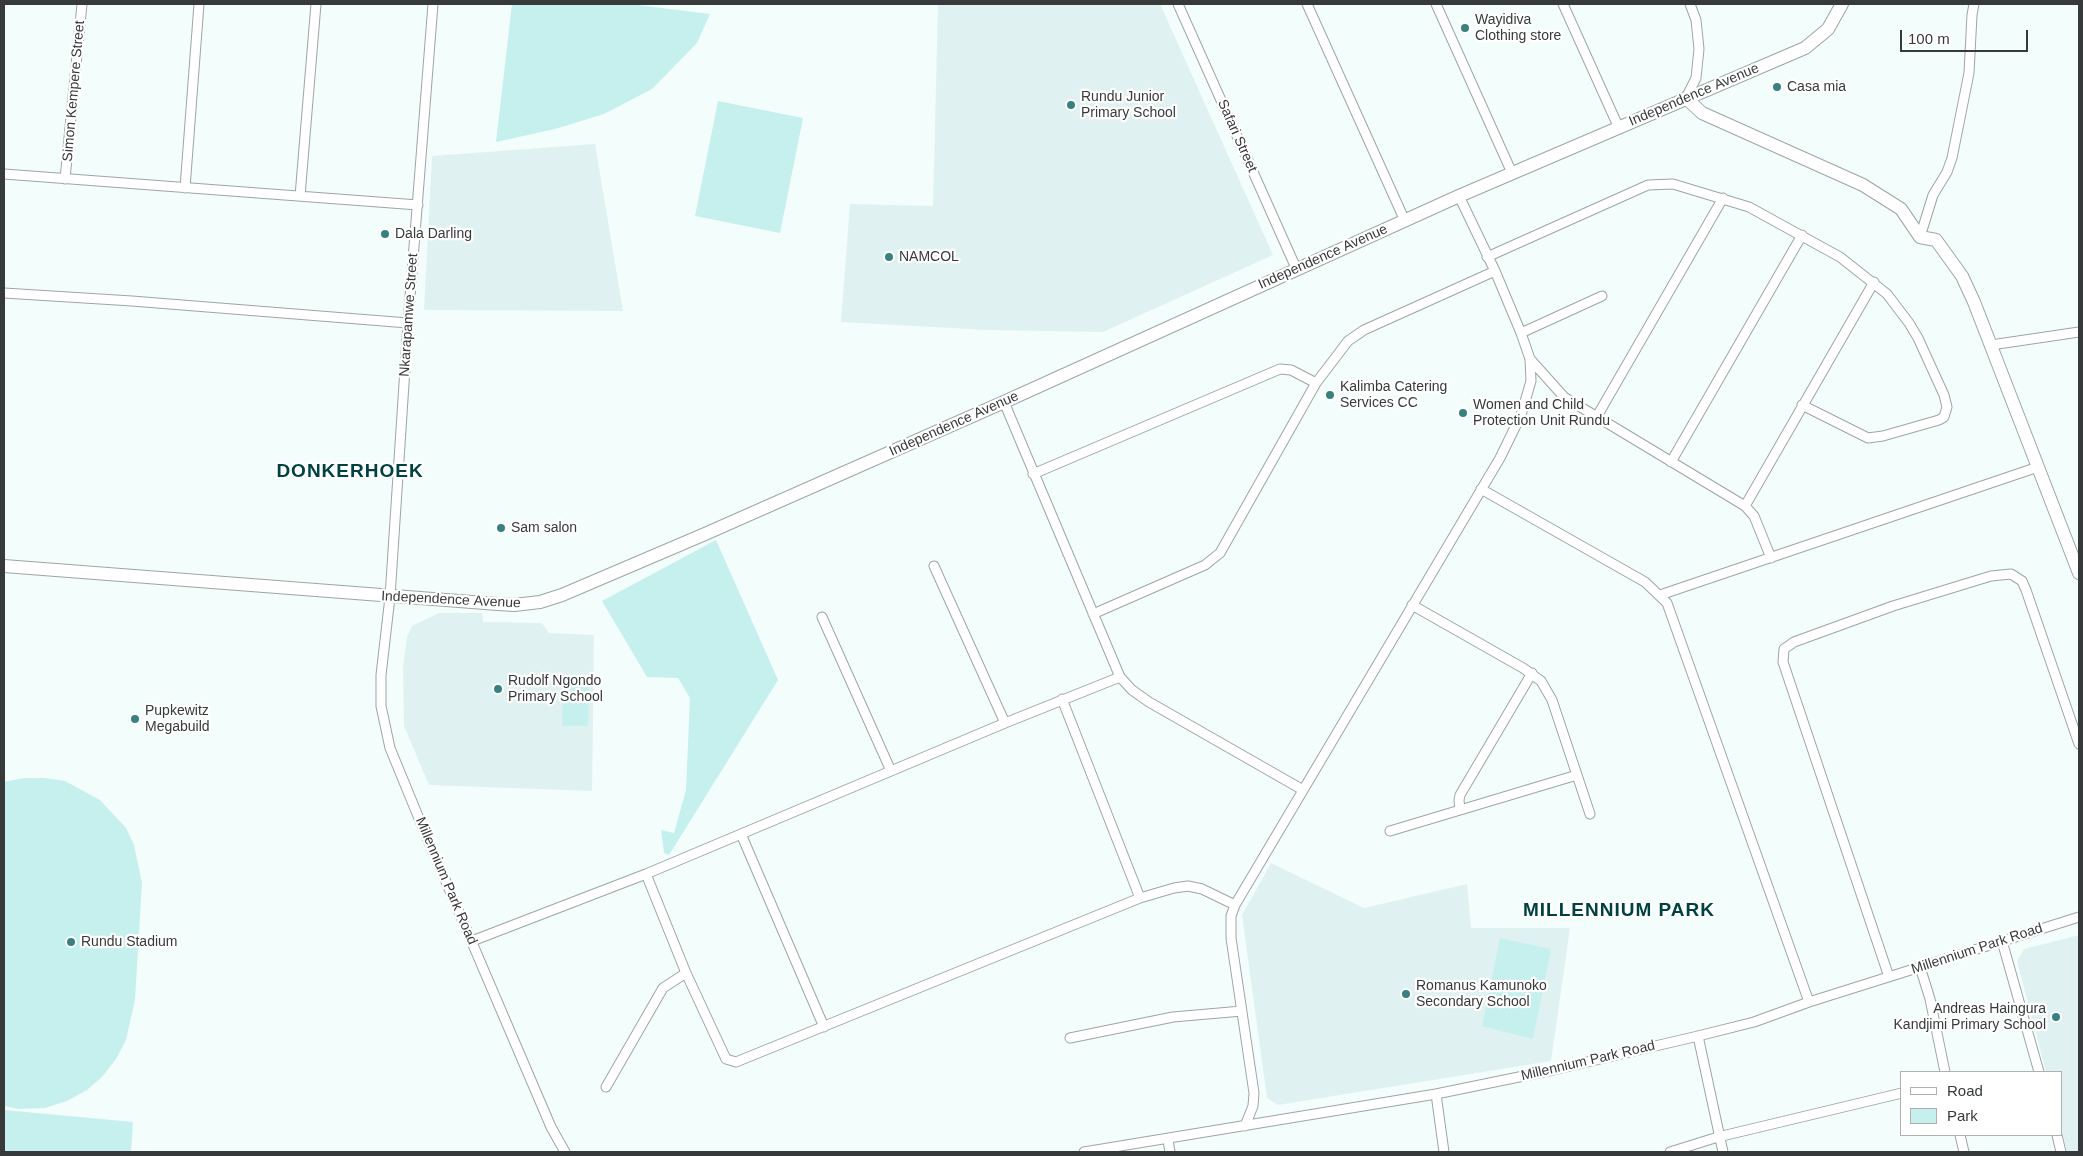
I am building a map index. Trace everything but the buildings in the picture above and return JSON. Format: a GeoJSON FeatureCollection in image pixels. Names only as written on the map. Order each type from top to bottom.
{"type":"FeatureCollection","features":[{"type":"Feature","properties":{"kind":"street","name":"Simon Kempere Street"},"geometry":{"type":"LineString","coordinates":[[65,179],[82,4]]}},
{"type":"Feature","properties":{"kind":"street"},"geometry":{"type":"LineString","coordinates":[[185,188],[199,4]]}},
{"type":"Feature","properties":{"kind":"street"},"geometry":{"type":"LineString","coordinates":[[300,196],[316,4]]}},
{"type":"Feature","properties":{"kind":"street","name":"Nkarapamwe Street"},"geometry":{"type":"LineString","coordinates":[[390,597],[408,323],[433,4]]}},
{"type":"Feature","properties":{"kind":"street","name":"Safari Street"},"geometry":{"type":"LineString","coordinates":[[1178,4],[1296,268]]}},
{"type":"Feature","properties":{"kind":"street"},"geometry":{"type":"LineString","coordinates":[[1307,4],[1405,221]]}},
{"type":"Feature","properties":{"kind":"street"},"geometry":{"type":"LineString","coordinates":[[1436,4],[1512,173]]}},
{"type":"Feature","properties":{"kind":"street"},"geometry":{"type":"LineString","coordinates":[[1563,4],[1618,126]]}},
{"type":"Feature","properties":{"kind":"street"},"geometry":{"type":"LineString","coordinates":[[1690,4],[1696,20],[1700,49],[1696,78],[1686,98],[1702,113],[1863,185],[1901,209],[1920,237],[1936,240],[1962,276],[1991,345],[2079,573]]}},
{"type":"Feature","properties":{"kind":"street","name":"Independence Avenue"},"geometry":{"type":"LineString","coordinates":[[4,566],[390,597],[514,605],[540,602],[562,595],[705,534],[1004,402],[1296,268],[1618,126],[1809,45],[1828,30],[1842,4]]}},
{"type":"Feature","properties":{"kind":"street"},"geometry":{"type":"LineString","coordinates":[[1920,237],[1933,195],[1947,172],[1952,158],[1969,73],[1974,4]]}},
{"type":"Feature","properties":{"kind":"street"},"geometry":{"type":"LineString","coordinates":[[4,174],[418,205]]}},
{"type":"Feature","properties":{"kind":"street"},"geometry":{"type":"LineString","coordinates":[[1487,257],[1648,185],[1673,184],[1748,207],[1840,257],[1874,282],[1900,309],[1918,338],[1944,395],[1947,407],[1944,417],[1939,420],[1902,431],[1868,438],[1802,405]]}},
{"type":"Feature","properties":{"kind":"street"},"geometry":{"type":"LineString","coordinates":[[1459,196],[1487,257],[1496,271],[1530,358],[1564,397],[1745,506],[1758,523],[1771,558]]}},
{"type":"Feature","properties":{"kind":"street"},"geometry":{"type":"LineString","coordinates":[[1596,418],[1723,198]]}},
{"type":"Feature","properties":{"kind":"street"},"geometry":{"type":"LineString","coordinates":[[1670,462],[1802,235]]}},
{"type":"Feature","properties":{"kind":"street"},"geometry":{"type":"LineString","coordinates":[[1093,614],[1205,564],[1220,553],[1316,383],[1342,348],[1356,334],[1496,271]]}},
{"type":"Feature","properties":{"kind":"street"},"geometry":{"type":"LineString","coordinates":[[1745,506],[1874,282]]}},
{"type":"Feature","properties":{"kind":"street"},"geometry":{"type":"LineString","coordinates":[[4,293],[408,323]]}},
{"type":"Feature","properties":{"kind":"street"},"geometry":{"type":"LineString","coordinates":[[1520,333],[1602,296]]}},
{"type":"Feature","properties":{"kind":"street"},"geometry":{"type":"LineString","coordinates":[[1991,345],[2079,332]]}},
{"type":"Feature","properties":{"kind":"street"},"geometry":{"type":"LineString","coordinates":[[1245,1126],[1253,1106],[1254,1093],[1231,927],[1235,905],[1500,458],[1525,403],[1531,381],[1530,358]]}},
{"type":"Feature","properties":{"kind":"street"},"geometry":{"type":"LineString","coordinates":[[1033,474],[1280,369],[1291,370],[1316,383]]}},
{"type":"Feature","properties":{"kind":"street"},"geometry":{"type":"LineString","coordinates":[[1004,402],[1120,677],[1132,690],[1149,702],[1303,790]]}},
{"type":"Feature","properties":{"kind":"street"},"geometry":{"type":"LineString","coordinates":[[1660,595],[2038,467]]}},
{"type":"Feature","properties":{"kind":"street"},"geometry":{"type":"LineString","coordinates":[[1481,489],[1645,582],[1660,595],[1671,611],[1809,1002]]}},
{"type":"Feature","properties":{"kind":"street"},"geometry":{"type":"LineString","coordinates":[[934,566],[1006,723]]}},
{"type":"Feature","properties":{"kind":"street"},"geometry":{"type":"LineString","coordinates":[[1889,977],[1783,662],[1784,649],[1794,642],[1893,606],[1991,576],[2011,574],[2022,581],[2026,590],[2079,744]]}},
{"type":"Feature","properties":{"kind":"street","name":"Millennium Park Road"},"geometry":{"type":"LineString","coordinates":[[390,597],[380,691],[388,738],[420,821],[552,1127],[565,1152]]}},
{"type":"Feature","properties":{"kind":"street"},"geometry":{"type":"LineString","coordinates":[[1412,605],[1532,673],[1540,681],[1552,700],[1590,814]]}},
{"type":"Feature","properties":{"kind":"street"},"geometry":{"type":"LineString","coordinates":[[822,617],[891,771]]}},
{"type":"Feature","properties":{"kind":"street"},"geometry":{"type":"LineString","coordinates":[[1460,810],[1460,795],[1532,673]]}},
{"type":"Feature","properties":{"kind":"street"},"geometry":{"type":"LineString","coordinates":[[472,941],[646,874],[1062,699],[1120,677]]}},
{"type":"Feature","properties":{"kind":"street"},"geometry":{"type":"LineString","coordinates":[[1062,699],[1140,898]]}},
{"type":"Feature","properties":{"kind":"street"},"geometry":{"type":"LineString","coordinates":[[1390,831],[1577,775]]}},
{"type":"Feature","properties":{"kind":"street"},"geometry":{"type":"LineString","coordinates":[[741,834],[824,1027]]}},
{"type":"Feature","properties":{"kind":"street"},"geometry":{"type":"LineString","coordinates":[[646,874],[686,973],[728,1060],[741,1062],[1140,898],[1188,886],[1202,889],[1235,905]]}},
{"type":"Feature","properties":{"kind":"street","name":"Millennium Park Road"},"geometry":{"type":"LineString","coordinates":[[1084,1152],[1168,1140],[1436,1094],[1553,1070],[1698,1036],[1754,1022],[1809,1002],[2079,917]]}},
{"type":"Feature","properties":{"kind":"street"},"geometry":{"type":"LineString","coordinates":[[2002,941],[2039,1071]]}},
{"type":"Feature","properties":{"kind":"street"},"geometry":{"type":"LineString","coordinates":[[1920,967],[1930,999],[1946,1071]]}},
{"type":"Feature","properties":{"kind":"street"},"geometry":{"type":"LineString","coordinates":[[606,1087],[663,988],[686,973]]}},
{"type":"Feature","properties":{"kind":"street"},"geometry":{"type":"LineString","coordinates":[[1070,1038],[1173,1017],[1242,1011]]}},
{"type":"Feature","properties":{"kind":"street"},"geometry":{"type":"LineString","coordinates":[[1698,1036],[1718,1137],[1723,1152]]}},
{"type":"Feature","properties":{"kind":"street"},"geometry":{"type":"LineString","coordinates":[[1670,1152],[1718,1137],[1900,1093]]}},
{"type":"Feature","properties":{"kind":"street"},"geometry":{"type":"LineString","coordinates":[[1436,1094],[1444,1152]]}},
{"type":"Feature","properties":{"kind":"street"},"geometry":{"type":"LineString","coordinates":[[1960,1136],[1964,1152]]}},
{"type":"Feature","properties":{"kind":"street"},"geometry":{"type":"LineString","coordinates":[[2057,1136],[2061,1152]]}},
{"type":"Feature","properties":{"kind":"street"},"geometry":{"type":"LineString","coordinates":[[1168,1140],[1170,1152]]}},
{"type":"Feature","properties":{"kind":"shaded area","name":"Rundu Junior Primary School"},"geometry":{"type":"Polygon","coordinates":[[[938,4],[1160,4],[1273,255],[1103,332],[988,330],[841,322],[850,204],[933,206],[938,4]]]}},
{"type":"Feature","properties":{"kind":"shaded area"},"geometry":{"type":"Polygon","coordinates":[[[595,144],[623,311],[424,310],[432,156],[595,144]]]}},
{"type":"Feature","properties":{"kind":"shaded area","name":"Rudolf Ngondo Primary School"},"geometry":{"type":"Polygon","coordinates":[[[439,613],[482,613],[483,622],[542,623],[549,633],[594,635],[592,791],[429,785],[404,726],[403,667],[407,637],[412,626],[439,613]]]}},
{"type":"Feature","properties":{"kind":"shaded area","name":"Romanus Kamunoko Secondary School"},"geometry":{"type":"Polygon","coordinates":[[[1271,863],[1364,908],[1467,884],[1471,928],[1570,928],[1551,1061],[1278,1105],[1267,1098],[1242,915],[1271,863]]]}},
{"type":"Feature","properties":{"kind":"shaded area","name":"Andreas Haingura Kandjimi Primary School"},"geometry":{"type":"Polygon","coordinates":[[[2079,935],[2079,1152],[2067,1152],[2063,1135],[2063,1071],[2046,1071],[2017,961],[2024,949],[2079,935]]]}},
{"type":"Feature","properties":{"kind":"green space"},"geometry":{"type":"Polygon","coordinates":[[[512,4],[630,4],[710,14],[697,43],[652,89],[604,114],[555,129],[496,142],[512,4]]]}},
{"type":"Feature","properties":{"kind":"green space"},"geometry":{"type":"Polygon","coordinates":[[[718,101],[803,118],[780,233],[695,216],[718,101]]]}},
{"type":"Feature","properties":{"kind":"green space"},"geometry":{"type":"Polygon","coordinates":[[[716,540],[778,680],[669,855],[664,853],[661,830],[674,833],[686,790],[690,698],[678,678],[647,677],[602,601],[716,540]]]}},
{"type":"Feature","properties":{"kind":"green space"},"geometry":{"type":"Polygon","coordinates":[[[563,677],[589,677],[588,726],[562,726],[563,677]]]}},
{"type":"Feature","properties":{"kind":"green space","name":"Rundu Stadium"},"geometry":{"type":"Polygon","coordinates":[[[24,778],[65,781],[100,800],[126,828],[134,845],[142,883],[135,1000],[126,1040],[116,1059],[102,1077],[87,1090],[67,1101],[45,1108],[18,1109],[4,1106],[4,782],[24,778]]]}},
{"type":"Feature","properties":{"kind":"green space"},"geometry":{"type":"Polygon","coordinates":[[[1500,938],[1551,949],[1533,1039],[1482,1026],[1500,938]]]}},
{"type":"Feature","properties":{"kind":"green space"},"geometry":{"type":"Polygon","coordinates":[[[4,1110],[133,1122],[131,1152],[4,1152],[4,1110]]]}},
{"type":"Feature","properties":{"kind":"place","name":"Wayidiva Clothing store"},"geometry":{"type":"Point","coordinates":[1465,28]}},
{"type":"Feature","properties":{"kind":"place","name":"Casa mia"},"geometry":{"type":"Point","coordinates":[1777,87]}},
{"type":"Feature","properties":{"kind":"place","name":"Rundu Junior Primary School"},"geometry":{"type":"Point","coordinates":[1071,105]}},
{"type":"Feature","properties":{"kind":"place","name":"Dala Darling"},"geometry":{"type":"Point","coordinates":[385,234]}},
{"type":"Feature","properties":{"kind":"place","name":"NAMCOL"},"geometry":{"type":"Point","coordinates":[889,257]}},
{"type":"Feature","properties":{"kind":"place","name":"Kalimba Catering Services CC"},"geometry":{"type":"Point","coordinates":[1330,395]}},
{"type":"Feature","properties":{"kind":"place","name":"Women and Child Protection Unit Rundu"},"geometry":{"type":"Point","coordinates":[1463,413]}},
{"type":"Feature","properties":{"kind":"place","name":"Sam salon"},"geometry":{"type":"Point","coordinates":[501,528]}},
{"type":"Feature","properties":{"kind":"place","name":"Rudolf Ngondo Primary School"},"geometry":{"type":"Point","coordinates":[498,689]}},
{"type":"Feature","properties":{"kind":"place","name":"Pupkewitz Megabuild"},"geometry":{"type":"Point","coordinates":[135,719]}},
{"type":"Feature","properties":{"kind":"place","name":"Rundu Stadium"},"geometry":{"type":"Point","coordinates":[71,942]}},
{"type":"Feature","properties":{"kind":"place","name":"Romanus Kamunoko Secondary School"},"geometry":{"type":"Point","coordinates":[1406,994]}},
{"type":"Feature","properties":{"kind":"place","name":"Andreas Haingura Kandjimi Primary School"},"geometry":{"type":"Point","coordinates":[2056,1017]}},
{"type":"Feature","properties":{"kind":"district","name":"DONKERHOEK"},"geometry":{"type":"Point","coordinates":[350,472]}},
{"type":"Feature","properties":{"kind":"district","name":"MILLENNIUM PARK"},"geometry":{"type":"Point","coordinates":[1619,911]}}]}
